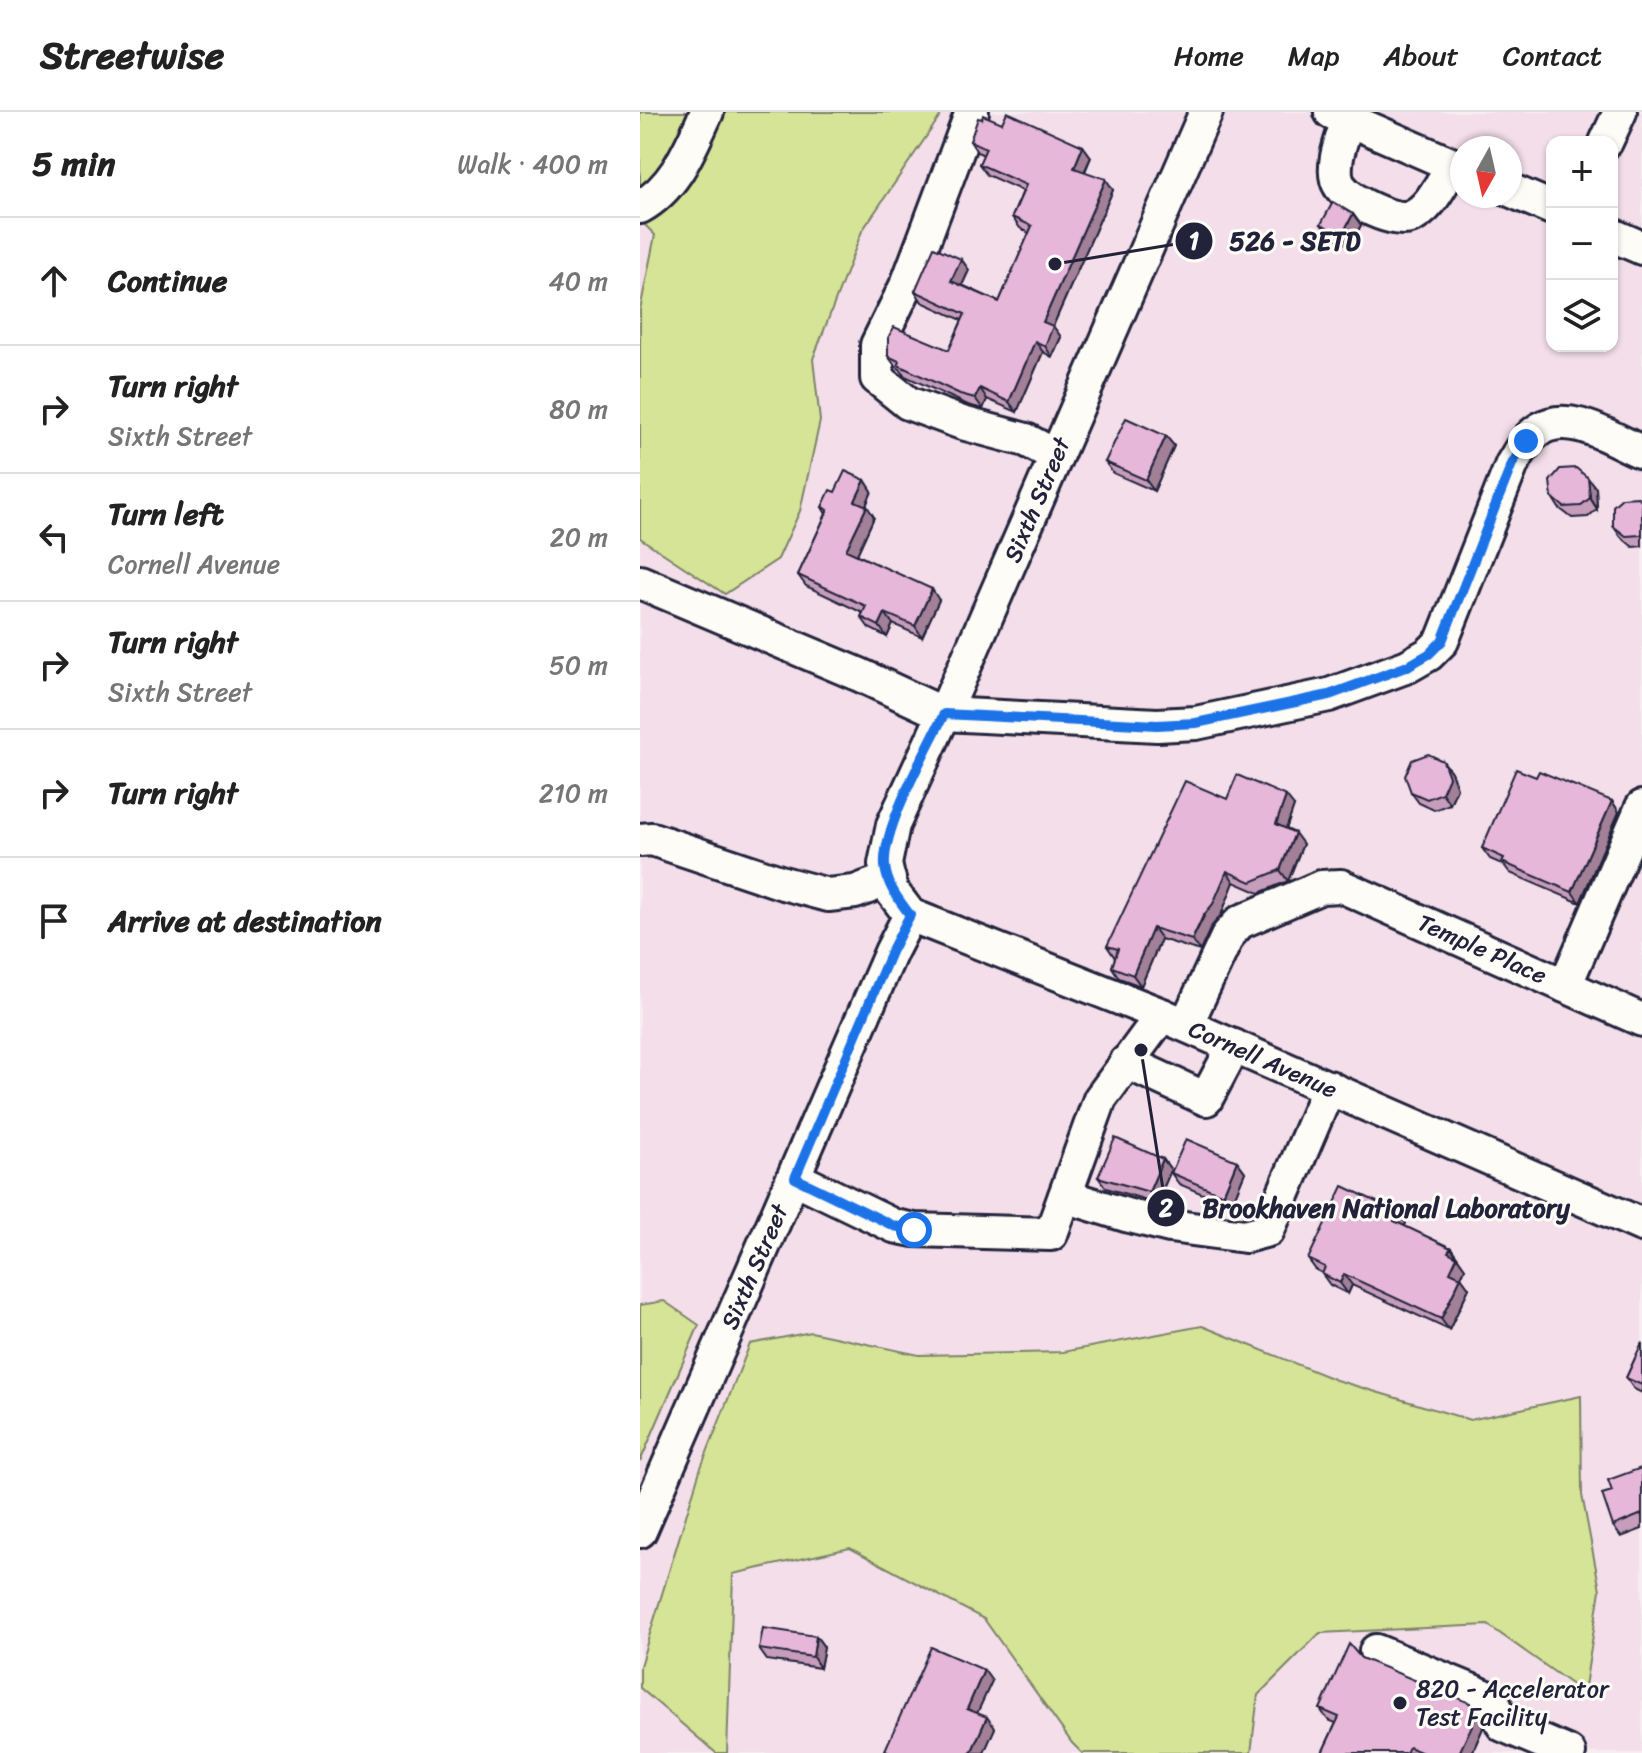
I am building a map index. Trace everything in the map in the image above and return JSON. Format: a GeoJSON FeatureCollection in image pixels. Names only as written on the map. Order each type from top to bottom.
{"type":"FeatureCollection","features":[{"type":"Feature","properties":{"kind":"street"},"geometry":{"type":"LineString","coordinates":[[640,207],[675,177],[707,112]]}},
{"type":"Feature","properties":{"kind":"street"},"geometry":{"type":"LineString","coordinates":[[972,112],[908,282],[877,345],[877,378],[908,403],[962,423],[1026,440],[1056,456]]}},
{"type":"Feature","properties":{"kind":"street","name":"Sixth Street"},"geometry":{"type":"LineString","coordinates":[[640,1531],[891,952],[897,895],[885,864],[893,825],[1206,112]]}},
{"type":"Feature","properties":{"kind":"street"},"geometry":{"type":"LineString","coordinates":[[1609,136],[1620,112]]}},
{"type":"Feature","properties":{"kind":"street"},"geometry":{"type":"LineString","coordinates":[[1450,164],[1340,116],[1337,180],[1344,192],[1371,210],[1395,217],[1410,217],[1427,205],[1450,177]]}},
{"type":"Feature","properties":{"kind":"street"},"geometry":{"type":"LineString","coordinates":[[1522,195],[1546,205]]}},
{"type":"Feature","properties":{"kind":"street"},"geometry":{"type":"LineString","coordinates":[[1618,238],[1642,248]]}},
{"type":"Feature","properties":{"kind":"street"},"geometry":{"type":"LineString","coordinates":[[640,582],[944,714],[1157,725],[1196,723],[1329,695],[1429,654],[1442,641],[1512,464],[1526,441],[1541,428],[1561,423],[1577,424],[1642,452]]}},
{"type":"Feature","properties":{"kind":"street"},"geometry":{"type":"LineString","coordinates":[[1565,986],[1642,807]]}},
{"type":"Feature","properties":{"kind":"street"},"geometry":{"type":"LineString","coordinates":[[640,840],[652,839],[828,895],[855,892],[897,895]]}},
{"type":"Feature","properties":{"kind":"street","name":"Temple Place"},"geometry":{"type":"LineString","coordinates":[[1174,1020],[1228,935],[1249,917],[1278,908],[1321,887],[1348,888],[1642,1020]]}},
{"type":"Feature","properties":{"kind":"street","name":"Cornell Avenue"},"geometry":{"type":"LineString","coordinates":[[897,895],[1642,1225]]}},
{"type":"Feature","properties":{"kind":"street"},"geometry":{"type":"LineString","coordinates":[[795,1178],[894,1226],[914,1230],[1051,1234],[1100,1099],[1126,1062],[1174,1020]]}},
{"type":"Feature","properties":{"kind":"street"},"geometry":{"type":"LineString","coordinates":[[1126,1062],[1206,1099],[1234,1046]]}},
{"type":"Feature","properties":{"kind":"street"},"geometry":{"type":"LineString","coordinates":[[1065,1196],[1170,1226],[1245,1236],[1268,1230],[1329,1087]]}},
{"type":"Feature","properties":{"kind":"street"},"geometry":{"type":"LineString","coordinates":[[1376,1651],[1492,1699],[1503,1725],[1569,1753]]}},
{"type":"Feature","properties":{"kind":"shaded area"},"geometry":{"type":"Polygon","coordinates":[[[640,112],[1642,112],[1642,1753],[640,1753],[640,112]]]}},
{"type":"Feature","properties":{"kind":"green space"},"geometry":{"type":"Polygon","coordinates":[[[640,112],[943,112],[862,231],[813,359],[820,421],[800,511],[778,559],[725,594],[640,538],[640,310],[655,235],[640,220],[640,112]]]}},
{"type":"Feature","properties":{"kind":"green space"},"geometry":{"type":"Polygon","coordinates":[[[664,1301],[699,1325],[640,1462],[640,1305],[664,1301]]]}},
{"type":"Feature","properties":{"kind":"green space"},"geometry":{"type":"Polygon","coordinates":[[[1202,1326],[1336,1380],[1470,1420],[1581,1396],[1582,1495],[1600,1590],[1584,1693],[1488,1625],[1320,1633],[1258,1695],[1251,1753],[1082,1753],[984,1619],[850,1548],[733,1574],[727,1753],[716,1753],[640,1688],[640,1666],[700,1470],[750,1344],[811,1332],[919,1355],[1063,1352],[1202,1326]]]}},
{"type":"Feature","properties":{"kind":"building"},"geometry":{"type":"Polygon","coordinates":[[[1007,112],[1083,146],[1074,168],[1106,179],[1043,322],[1053,326],[1045,346],[1035,341],[1009,402],[980,388],[975,398],[960,394],[898,365],[899,361],[888,356],[888,338],[894,327],[949,350],[965,314],[915,291],[934,247],[961,259],[951,281],[999,302],[1032,226],[1012,217],[1026,185],[979,164],[986,148],[970,141],[978,118],[982,119],[983,115],[1002,123],[1007,112]]]}},
{"type":"Feature","properties":{"kind":"building"},"geometry":{"type":"Polygon","coordinates":[[[1333,202],[1353,214],[1342,235],[1321,224],[1333,202]]]}},
{"type":"Feature","properties":{"kind":"building"},"geometry":{"type":"Polygon","coordinates":[[[1126,418],[1166,436],[1146,480],[1105,462],[1126,418]]]}},
{"type":"Feature","properties":{"kind":"building"},"geometry":{"type":"Polygon","coordinates":[[[1576,468],[1588,478],[1590,498],[1580,506],[1564,507],[1552,497],[1550,481],[1560,469],[1576,468]]]}},
{"type":"Feature","properties":{"kind":"building"},"geometry":{"type":"Polygon","coordinates":[[[845,471],[865,480],[855,501],[867,506],[846,550],[932,589],[915,626],[885,613],[879,626],[861,617],[866,606],[798,575],[828,510],[822,507],[830,490],[835,492],[845,471]]]}},
{"type":"Feature","properties":{"kind":"building"},"geometry":{"type":"Polygon","coordinates":[[[1638,497],[1642,501],[1642,533],[1626,536],[1613,526],[1613,506],[1622,498],[1638,497]]]}},
{"type":"Feature","properties":{"kind":"building"},"geometry":{"type":"Polygon","coordinates":[[[1428,754],[1443,761],[1449,777],[1442,793],[1427,799],[1411,792],[1405,776],[1412,760],[1428,754]]]}},
{"type":"Feature","properties":{"kind":"building"},"geometry":{"type":"Polygon","coordinates":[[[1516,769],[1536,777],[1539,771],[1612,801],[1572,892],[1502,862],[1504,858],[1482,848],[1516,769]]]}},
{"type":"Feature","properties":{"kind":"building"},"geometry":{"type":"Polygon","coordinates":[[[1237,775],[1286,796],[1276,824],[1295,833],[1280,870],[1251,882],[1227,871],[1213,904],[1203,916],[1192,940],[1153,928],[1133,975],[1112,967],[1118,949],[1107,946],[1185,781],[1227,799],[1237,775]]]}},
{"type":"Feature","properties":{"kind":"building"},"geometry":{"type":"Polygon","coordinates":[[[1115,1138],[1163,1159],[1149,1192],[1098,1177],[1115,1138]]]}},
{"type":"Feature","properties":{"kind":"building"},"geometry":{"type":"Polygon","coordinates":[[[1186,1139],[1237,1161],[1223,1195],[1171,1173],[1186,1139]]]}},
{"type":"Feature","properties":{"kind":"building"},"geometry":{"type":"Polygon","coordinates":[[[1343,1186],[1398,1212],[1394,1221],[1451,1248],[1448,1252],[1457,1257],[1450,1272],[1461,1277],[1441,1319],[1344,1274],[1340,1283],[1322,1274],[1325,1267],[1308,1259],[1343,1186]]]}},
{"type":"Feature","properties":{"kind":"building"},"geometry":{"type":"Polygon","coordinates":[[[1642,1343],[1642,1385],[1626,1378],[1642,1343]]]}},
{"type":"Feature","properties":{"kind":"building"},"geometry":{"type":"Polygon","coordinates":[[[1641,1468],[1642,1514],[1613,1526],[1602,1494],[1612,1491],[1608,1480],[1641,1468]]]}},
{"type":"Feature","properties":{"kind":"building"},"geometry":{"type":"Polygon","coordinates":[[[763,1628],[816,1636],[813,1657],[759,1649],[763,1628]]]}},
{"type":"Feature","properties":{"kind":"building","name":"820 - Accelerator Test Facility"},"geometry":{"type":"Polygon","coordinates":[[[1349,1644],[1361,1658],[1470,1703],[1476,1717],[1460,1751],[1465,1753],[1423,1753],[1409,1747],[1406,1753],[1322,1753],[1339,1717],[1320,1709],[1349,1644]]]}},
{"type":"Feature","properties":{"kind":"building"},"geometry":{"type":"Polygon","coordinates":[[[931,1647],[984,1670],[967,1709],[987,1717],[971,1753],[891,1753],[885,1750],[931,1647]]]}},
{"type":"Feature","properties":{"kind":"place","name":"526 - SETD"},"geometry":{"type":"Point","coordinates":[1055,264]}},
{"type":"Feature","properties":{"kind":"place","name":"Brookhaven National Laboratory"},"geometry":{"type":"Point","coordinates":[1141,1050]}},
{"type":"Feature","properties":{"kind":"place","name":"820 - Accelerator Test Facility"},"geometry":{"type":"Point","coordinates":[1400,1703]}},
{"type":"Feature","properties":{"kind":"route"},"geometry":{"type":"LineString","coordinates":[[914,1230],[894,1226],[795,1178],[891,952],[910,915],[891,890],[885,864],[893,825],[944,714],[1157,725],[1196,723],[1329,695],[1408,666],[1429,654],[1442,641],[1512,464],[1526,441]]}}]}
